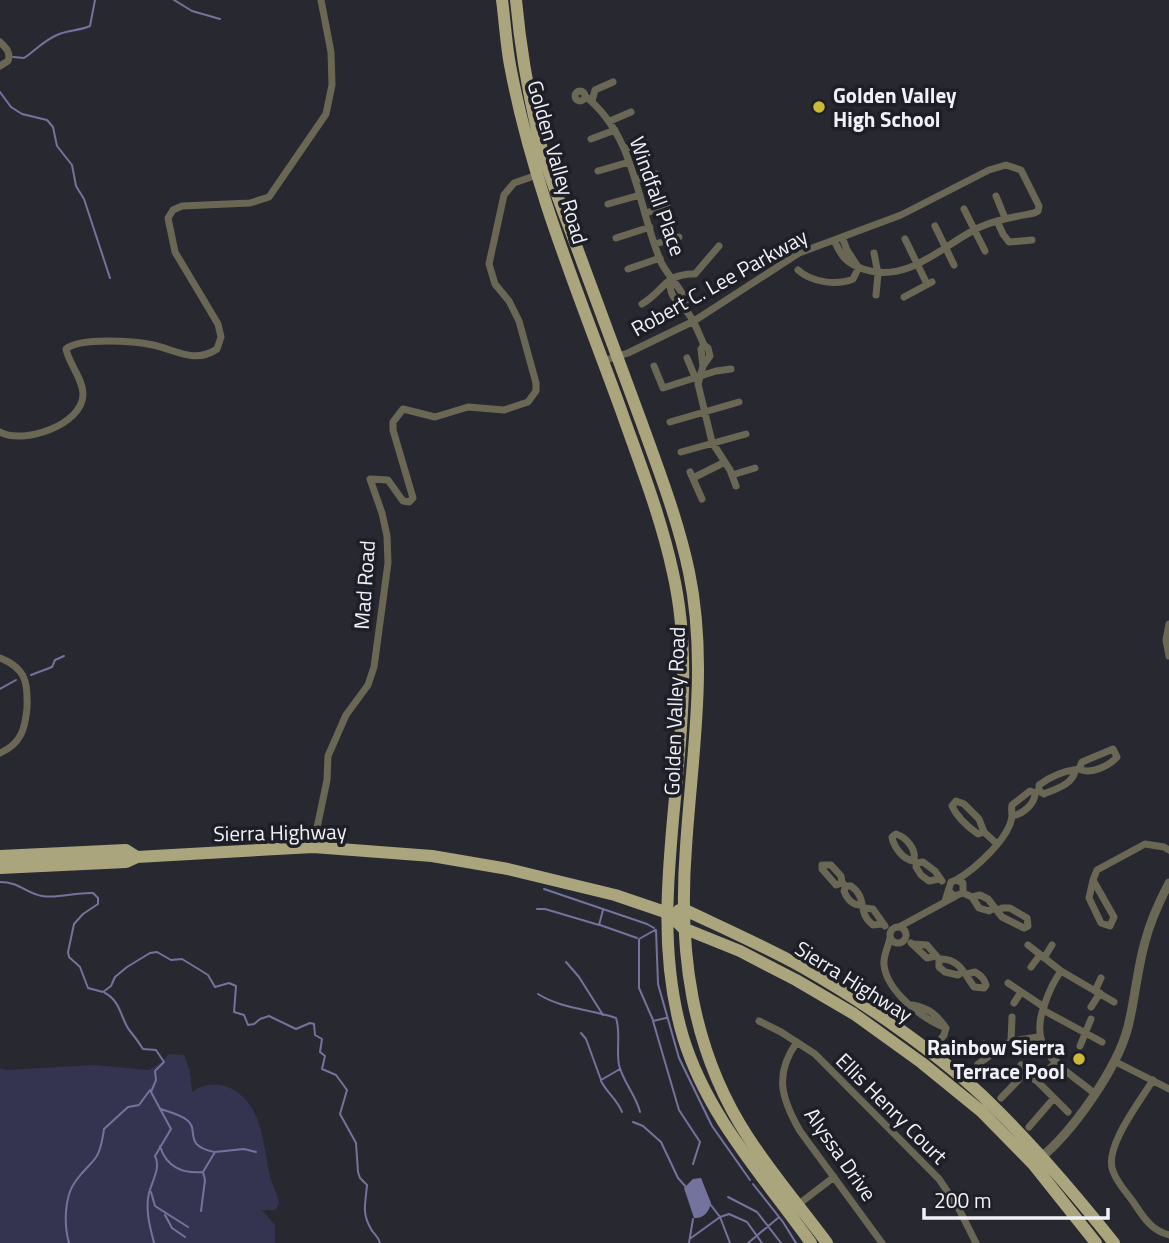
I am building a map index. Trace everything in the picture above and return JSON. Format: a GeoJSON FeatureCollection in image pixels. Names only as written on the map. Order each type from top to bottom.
{"type":"FeatureCollection","features":[{"type":"Feature","properties":{"kind":"main road","name":"Golden Valley Road"},"geometry":{"type":"LineString","coordinates":[[502,0],[509,63],[537,175],[657,511],[674,574],[681,618],[684,670],[678,784],[671,845],[669,970],[683,1038],[697,1075],[721,1121],[827,1243]]}},
{"type":"Feature","properties":{"kind":"main road","name":"Golden Valley Road"},"geometry":{"type":"LineString","coordinates":[[516,0],[538,133],[562,207],[671,506],[688,571],[696,618],[698,665],[683,909],[688,984],[708,1057],[727,1100],[794,1208],[811,1243]]}},
{"type":"Feature","properties":{"kind":"main road","name":"Sierra Highway"},"geometry":{"type":"LineString","coordinates":[[0,868],[126,862],[137,857],[313,847],[432,856],[508,869],[615,895],[668,913],[683,928],[740,951],[854,1014],[922,1063],[1037,1160],[1096,1243]]}},
{"type":"Feature","properties":{"kind":"main road","name":"Sierra Highway"},"geometry":{"type":"LineString","coordinates":[[0,856],[127,850],[137,857]]}},
{"type":"Feature","properties":{"kind":"main road","name":"Sierra Highway"},"geometry":{"type":"LineString","coordinates":[[683,909],[802,967],[861,1004],[929,1053],[989,1102],[1037,1160],[1114,1243]]}},
{"type":"Feature","properties":{"kind":"main road"},"geometry":{"type":"LineString","coordinates":[[668,913],[683,909]]}},
{"type":"Feature","properties":{"kind":"street"},"geometry":{"type":"LineString","coordinates":[[0,432],[18,438],[27,436],[72,418],[80,409],[83,393],[66,349],[72,343],[86,341],[152,345],[198,358],[217,349],[221,337],[218,324],[175,252],[168,218],[173,210],[182,206],[250,203],[269,197],[326,114],[332,85],[331,52],[321,0]]}},
{"type":"Feature","properties":{"kind":"street"},"geometry":{"type":"LineString","coordinates":[[0,42],[7,48],[9,56],[8,61],[0,66]]}},
{"type":"Feature","properties":{"kind":"street","name":"Windfall Place"},"geometry":{"type":"LineString","coordinates":[[613,82],[595,90],[589,99],[610,121],[624,149],[655,244],[670,278],[670,290],[678,305],[686,309],[694,321],[704,345],[701,349],[703,366],[697,376]]}},
{"type":"Feature","properties":{"kind":"street"},"geometry":{"type":"LineString","coordinates":[[610,121],[631,112]]}},
{"type":"Feature","properties":{"kind":"street"},"geometry":{"type":"LineString","coordinates":[[591,139],[615,131]]}},
{"type":"Feature","properties":{"kind":"street"},"geometry":{"type":"LineString","coordinates":[[624,149],[645,142]]}},
{"type":"Feature","properties":{"kind":"street"},"geometry":{"type":"LineString","coordinates":[[598,172],[629,162]]}},
{"type":"Feature","properties":{"kind":"street","name":"Robert C. Lee Parkway"},"geometry":{"type":"LineString","coordinates":[[603,361],[618,357],[694,321],[799,253],[901,215],[989,170],[1006,165],[1025,174],[1039,206],[1034,213],[1005,218]]}},
{"type":"Feature","properties":{"kind":"street"},"geometry":{"type":"LineString","coordinates":[[635,180],[657,174]]}},
{"type":"Feature","properties":{"kind":"street","name":"Mad Road"},"geometry":{"type":"LineString","coordinates":[[313,847],[327,780],[328,756],[346,715],[368,685],[374,667],[387,563],[387,536],[370,479],[388,480],[403,501],[409,502],[413,498],[393,422],[402,409],[435,417],[468,407],[504,410],[528,402],[536,391],[519,321],[509,301],[495,284],[489,264],[504,195],[514,183],[537,175]]}},
{"type":"Feature","properties":{"kind":"street"},"geometry":{"type":"LineString","coordinates":[[608,204],[640,195]]}},
{"type":"Feature","properties":{"kind":"street"},"geometry":{"type":"LineString","coordinates":[[834,240],[845,261],[878,274],[891,274],[918,264],[975,230],[1005,218],[996,195]]}},
{"type":"Feature","properties":{"kind":"street"},"geometry":{"type":"LineString","coordinates":[[646,213],[667,206]]}},
{"type":"Feature","properties":{"kind":"street"},"geometry":{"type":"LineString","coordinates":[[964,209],[985,251]]}},
{"type":"Feature","properties":{"kind":"street"},"geometry":{"type":"LineString","coordinates":[[997,221],[1009,242],[1032,240]]}},
{"type":"Feature","properties":{"kind":"street"},"geometry":{"type":"LineString","coordinates":[[934,226],[954,265]]}},
{"type":"Feature","properties":{"kind":"street"},"geometry":{"type":"LineString","coordinates":[[616,237],[650,227]]}},
{"type":"Feature","properties":{"kind":"street"},"geometry":{"type":"LineString","coordinates":[[655,244],[680,237]]}},
{"type":"Feature","properties":{"kind":"street"},"geometry":{"type":"LineString","coordinates":[[842,237],[859,267]]}},
{"type":"Feature","properties":{"kind":"street"},"geometry":{"type":"LineString","coordinates":[[904,297],[930,283],[905,239]]}},
{"type":"Feature","properties":{"kind":"street"},"geometry":{"type":"LineString","coordinates":[[642,304],[654,297],[670,278],[695,274],[719,246]]}},
{"type":"Feature","properties":{"kind":"street"},"geometry":{"type":"LineString","coordinates":[[874,253],[878,274],[876,295]]}},
{"type":"Feature","properties":{"kind":"street"},"geometry":{"type":"LineString","coordinates":[[628,269],[660,258]]}},
{"type":"Feature","properties":{"kind":"street"},"geometry":{"type":"LineString","coordinates":[[798,270],[805,277],[845,282],[853,279],[859,267]]}},
{"type":"Feature","properties":{"kind":"street"},"geometry":{"type":"LineString","coordinates":[[687,358],[697,376],[713,443],[736,486]]}},
{"type":"Feature","properties":{"kind":"street"},"geometry":{"type":"LineString","coordinates":[[654,366],[663,388],[697,376],[731,369]]}},
{"type":"Feature","properties":{"kind":"street"},"geometry":{"type":"LineString","coordinates":[[670,422],[739,402]]}},
{"type":"Feature","properties":{"kind":"street"},"geometry":{"type":"LineString","coordinates":[[681,452],[746,434]]}},
{"type":"Feature","properties":{"kind":"street"},"geometry":{"type":"LineString","coordinates":[[702,499],[691,475],[725,462]]}},
{"type":"Feature","properties":{"kind":"street"},"geometry":{"type":"LineString","coordinates":[[732,475],[755,468]]}},
{"type":"Feature","properties":{"kind":"street"},"geometry":{"type":"LineString","coordinates":[[1169,624],[1166,640],[1169,656]]}},
{"type":"Feature","properties":{"kind":"street"},"geometry":{"type":"LineString","coordinates":[[0,658],[22,673],[28,687],[21,738],[11,748],[0,753]]}},
{"type":"Feature","properties":{"kind":"street"},"geometry":{"type":"LineString","coordinates":[[929,1053],[944,1035],[946,1028],[921,1016],[912,1005],[900,997],[884,969],[884,955],[893,937],[903,933],[913,920],[945,902],[966,874],[997,844],[1012,816],[1012,805],[1025,793],[1037,792],[1044,794],[1068,783],[1075,774],[1077,770],[1082,762],[1113,749],[1117,757],[1111,762],[1091,771],[1084,772],[1077,770],[1066,770],[1039,785],[1037,792],[1031,804],[1012,816]]}},
{"type":"Feature","properties":{"kind":"street"},"geometry":{"type":"LineString","coordinates":[[984,832],[978,834],[965,824],[953,809],[956,801],[964,804],[979,819],[984,832],[997,844]]}},
{"type":"Feature","properties":{"kind":"street"},"geometry":{"type":"LineString","coordinates":[[1093,880],[1114,917],[1110,926],[1101,923],[1089,898],[1089,889],[1097,870],[1145,844],[1169,850]]}},
{"type":"Feature","properties":{"kind":"street"},"geometry":{"type":"LineString","coordinates":[[939,879],[925,879],[918,871],[915,861],[928,864],[939,879],[954,891],[972,897],[980,895],[993,902],[996,909],[989,911],[978,908],[972,897]]}},
{"type":"Feature","properties":{"kind":"street"},"geometry":{"type":"LineString","coordinates":[[954,891],[960,881]]}},
{"type":"Feature","properties":{"kind":"street"},"geometry":{"type":"LineString","coordinates":[[1037,1160],[1095,1094],[1114,1061],[1127,1030],[1141,962],[1151,946],[1149,928],[1169,883]]}},
{"type":"Feature","properties":{"kind":"street"},"geometry":{"type":"LineString","coordinates":[[882,924],[873,925],[866,920],[864,916],[863,906],[863,898],[851,886],[844,884],[848,900],[856,905],[863,906],[873,909],[893,937]]}},
{"type":"Feature","properties":{"kind":"street"},"geometry":{"type":"LineString","coordinates":[[893,937],[903,933]]}},
{"type":"Feature","properties":{"kind":"street"},"geometry":{"type":"LineString","coordinates":[[903,933],[927,958],[937,957],[950,959],[957,963],[964,973],[958,975],[945,971],[939,967],[937,957]]}},
{"type":"Feature","properties":{"kind":"street"},"geometry":{"type":"LineString","coordinates":[[1028,945],[1061,971],[1114,1002]]}},
{"type":"Feature","properties":{"kind":"street"},"geometry":{"type":"LineString","coordinates":[[1031,967],[1052,945]]}},
{"type":"Feature","properties":{"kind":"street"},"geometry":{"type":"LineString","coordinates":[[1061,971],[1043,1008],[1038,1037],[1048,1054],[1095,1094]]}},
{"type":"Feature","properties":{"kind":"street"},"geometry":{"type":"LineString","coordinates":[[1091,1007],[1101,978]]}},
{"type":"Feature","properties":{"kind":"street"},"geometry":{"type":"LineString","coordinates":[[1008,983],[1043,1008],[1102,1042]]}},
{"type":"Feature","properties":{"kind":"street"},"geometry":{"type":"LineString","coordinates":[[1014,1003],[1021,992]]}},
{"type":"Feature","properties":{"kind":"street"},"geometry":{"type":"LineString","coordinates":[[1011,1041],[1012,1017]]}},
{"type":"Feature","properties":{"kind":"street"},"geometry":{"type":"LineString","coordinates":[[1080,1046],[1091,1019]]}},
{"type":"Feature","properties":{"kind":"street","name":"Ellis Henry Court"},"geometry":{"type":"LineString","coordinates":[[759,1021],[815,1054],[939,1179],[959,1209],[976,1243]]}},
{"type":"Feature","properties":{"kind":"street"},"geometry":{"type":"LineString","coordinates":[[978,1064],[1011,1041],[1038,1037]]}},
{"type":"Feature","properties":{"kind":"street","name":"Alyssa Drive"},"geometry":{"type":"LineString","coordinates":[[797,1042],[784,1066],[782,1079],[785,1101],[800,1131],[882,1243]]}},
{"type":"Feature","properties":{"kind":"street"},"geometry":{"type":"LineString","coordinates":[[984,1044],[991,1054]]}},
{"type":"Feature","properties":{"kind":"street"},"geometry":{"type":"LineString","coordinates":[[1114,1061],[1169,1089]]}},
{"type":"Feature","properties":{"kind":"street"},"geometry":{"type":"LineString","coordinates":[[1035,1080],[1057,1062]]}},
{"type":"Feature","properties":{"kind":"street"},"geometry":{"type":"LineString","coordinates":[[1001,1098],[1024,1068],[1068,1112]]}},
{"type":"Feature","properties":{"kind":"street"},"geometry":{"type":"LineString","coordinates":[[1153,1080],[1116,1141],[1110,1163],[1113,1173],[1150,1226],[1169,1235]]}},
{"type":"Feature","properties":{"kind":"street"},"geometry":{"type":"LineString","coordinates":[[1029,1127],[1054,1098]]}},
{"type":"Feature","properties":{"kind":"street"},"geometry":{"type":"LineString","coordinates":[[794,1208],[834,1177]]}},
{"type":"Feature","properties":{"kind":"shaded area"},"geometry":{"type":"Polygon","coordinates":[[[169,1054],[184,1055],[190,1072],[192,1092],[202,1087],[221,1085],[238,1093],[252,1108],[279,1203],[276,1210],[262,1210],[275,1225],[275,1243],[0,1243],[0,1068],[7,1070],[94,1065],[149,1070],[169,1054]]]}},
{"type":"Feature","properties":{"kind":"shaded area"},"geometry":{"type":"Polygon","coordinates":[[[701,1178],[711,1203],[705,1214],[694,1218],[684,1188],[693,1179],[701,1178]]]}},
{"type":"Feature","properties":{"kind":"waterway"},"geometry":{"type":"LineString","coordinates":[[13,57],[24,58],[52,37],[90,26],[95,0]]}},
{"type":"Feature","properties":{"kind":"waterway"},"geometry":{"type":"LineString","coordinates":[[174,0],[192,11],[220,19]]}},
{"type":"Feature","properties":{"kind":"waterway"},"geometry":{"type":"LineString","coordinates":[[0,92],[11,107],[22,114],[47,120],[53,127],[57,146],[72,165],[76,186],[84,199],[110,278]]}},
{"type":"Feature","properties":{"kind":"waterway"},"geometry":{"type":"LineString","coordinates":[[31,675],[52,667],[55,660],[64,656]]}},
{"type":"Feature","properties":{"kind":"waterway"},"geometry":{"type":"LineString","coordinates":[[0,689],[16,680]]}},
{"type":"Feature","properties":{"kind":"waterway"},"geometry":{"type":"LineString","coordinates":[[0,882],[42,896],[93,893],[98,898],[98,904],[74,924],[68,952],[69,957],[80,967],[88,988],[103,992],[127,967],[150,953],[157,952],[171,960],[182,959],[208,975],[215,987],[229,983],[236,986],[234,1012],[244,1015],[248,1025],[269,1016],[296,1029],[314,1024],[315,1035],[322,1039],[320,1052],[325,1056],[322,1069],[336,1075],[347,1090],[340,1114],[356,1143],[358,1172],[367,1185],[366,1217],[380,1243]]}},
{"type":"Feature","properties":{"kind":"waterway"},"geometry":{"type":"LineString","coordinates":[[544,889],[654,928]]}},
{"type":"Feature","properties":{"kind":"waterway"},"geometry":{"type":"LineString","coordinates":[[537,909],[599,925],[603,910]]}},
{"type":"Feature","properties":{"kind":"waterway"},"geometry":{"type":"LineString","coordinates":[[600,925],[637,938]]}},
{"type":"Feature","properties":{"kind":"waterway"},"geometry":{"type":"LineString","coordinates":[[653,1020],[639,988],[639,939],[655,930]]}},
{"type":"Feature","properties":{"kind":"waterway"},"geometry":{"type":"LineString","coordinates":[[656,930],[658,984],[679,1058],[712,1126],[750,1180]]}},
{"type":"Feature","properties":{"kind":"waterway"},"geometry":{"type":"LineString","coordinates":[[566,962],[603,1015]]}},
{"type":"Feature","properties":{"kind":"waterway"},"geometry":{"type":"LineString","coordinates":[[105,993],[118,1006],[127,1027],[143,1049],[156,1050],[164,1062],[155,1071],[156,1080],[151,1092],[171,1129],[155,1156],[157,1170],[148,1199],[148,1218],[154,1243]]}},
{"type":"Feature","properties":{"kind":"waterway"},"geometry":{"type":"LineString","coordinates":[[538,994],[566,1006],[616,1018],[619,1065],[640,1112]]}},
{"type":"Feature","properties":{"kind":"waterway"},"geometry":{"type":"LineString","coordinates":[[666,1018],[653,1021],[679,1110],[700,1142],[693,1164]]}},
{"type":"Feature","properties":{"kind":"waterway"},"geometry":{"type":"LineString","coordinates":[[581,1033],[586,1039],[601,1080],[620,1069]]}},
{"type":"Feature","properties":{"kind":"waterway"},"geometry":{"type":"LineString","coordinates":[[601,1081],[622,1112]]}},
{"type":"Feature","properties":{"kind":"waterway"},"geometry":{"type":"LineString","coordinates":[[69,1243],[66,1212],[71,1188],[97,1155],[104,1129],[128,1107],[139,1105],[150,1090]]}},
{"type":"Feature","properties":{"kind":"waterway"},"geometry":{"type":"LineString","coordinates":[[161,1109],[187,1120],[198,1145],[214,1152]]}},
{"type":"Feature","properties":{"kind":"waterway"},"geometry":{"type":"LineString","coordinates":[[633,1122],[643,1126],[661,1142],[678,1178],[686,1187]]}},
{"type":"Feature","properties":{"kind":"waterway"},"geometry":{"type":"LineString","coordinates":[[160,1146],[166,1159],[176,1168],[196,1172],[203,1172],[215,1152],[244,1149],[256,1152]]}},
{"type":"Feature","properties":{"kind":"waterway"},"geometry":{"type":"LineString","coordinates":[[201,1211],[205,1180],[203,1172]]}},
{"type":"Feature","properties":{"kind":"waterway"},"geometry":{"type":"LineString","coordinates":[[753,1184],[796,1243]]}},
{"type":"Feature","properties":{"kind":"waterway"},"geometry":{"type":"LineString","coordinates":[[151,1192],[155,1206],[188,1227]]}},
{"type":"Feature","properties":{"kind":"waterway"},"geometry":{"type":"LineString","coordinates":[[728,1197],[757,1212],[781,1243]]}},
{"type":"Feature","properties":{"kind":"waterway"},"geometry":{"type":"LineString","coordinates":[[710,1204],[720,1217],[730,1243]]}},
{"type":"Feature","properties":{"kind":"waterway"},"geometry":{"type":"LineString","coordinates":[[691,1238],[720,1217],[729,1214],[747,1222],[762,1243]]}},
{"type":"Feature","properties":{"kind":"waterway"},"geometry":{"type":"LineString","coordinates":[[165,1215],[172,1228],[185,1237]]}},
{"type":"Feature","properties":{"kind":"waterway"},"geometry":{"type":"LineString","coordinates":[[748,1243],[778,1218]]}},
{"type":"Feature","properties":{"kind":"waterway"},"geometry":{"type":"LineString","coordinates":[[689,1243],[693,1219]]}},
{"type":"Feature","properties":{"kind":"place","name":"Golden Valley High School"},"geometry":{"type":"Point","coordinates":[819,107]}},
{"type":"Feature","properties":{"kind":"place","name":"Rainbow Sierra Terrace Pool"},"geometry":{"type":"Point","coordinates":[1079,1059]}}]}
